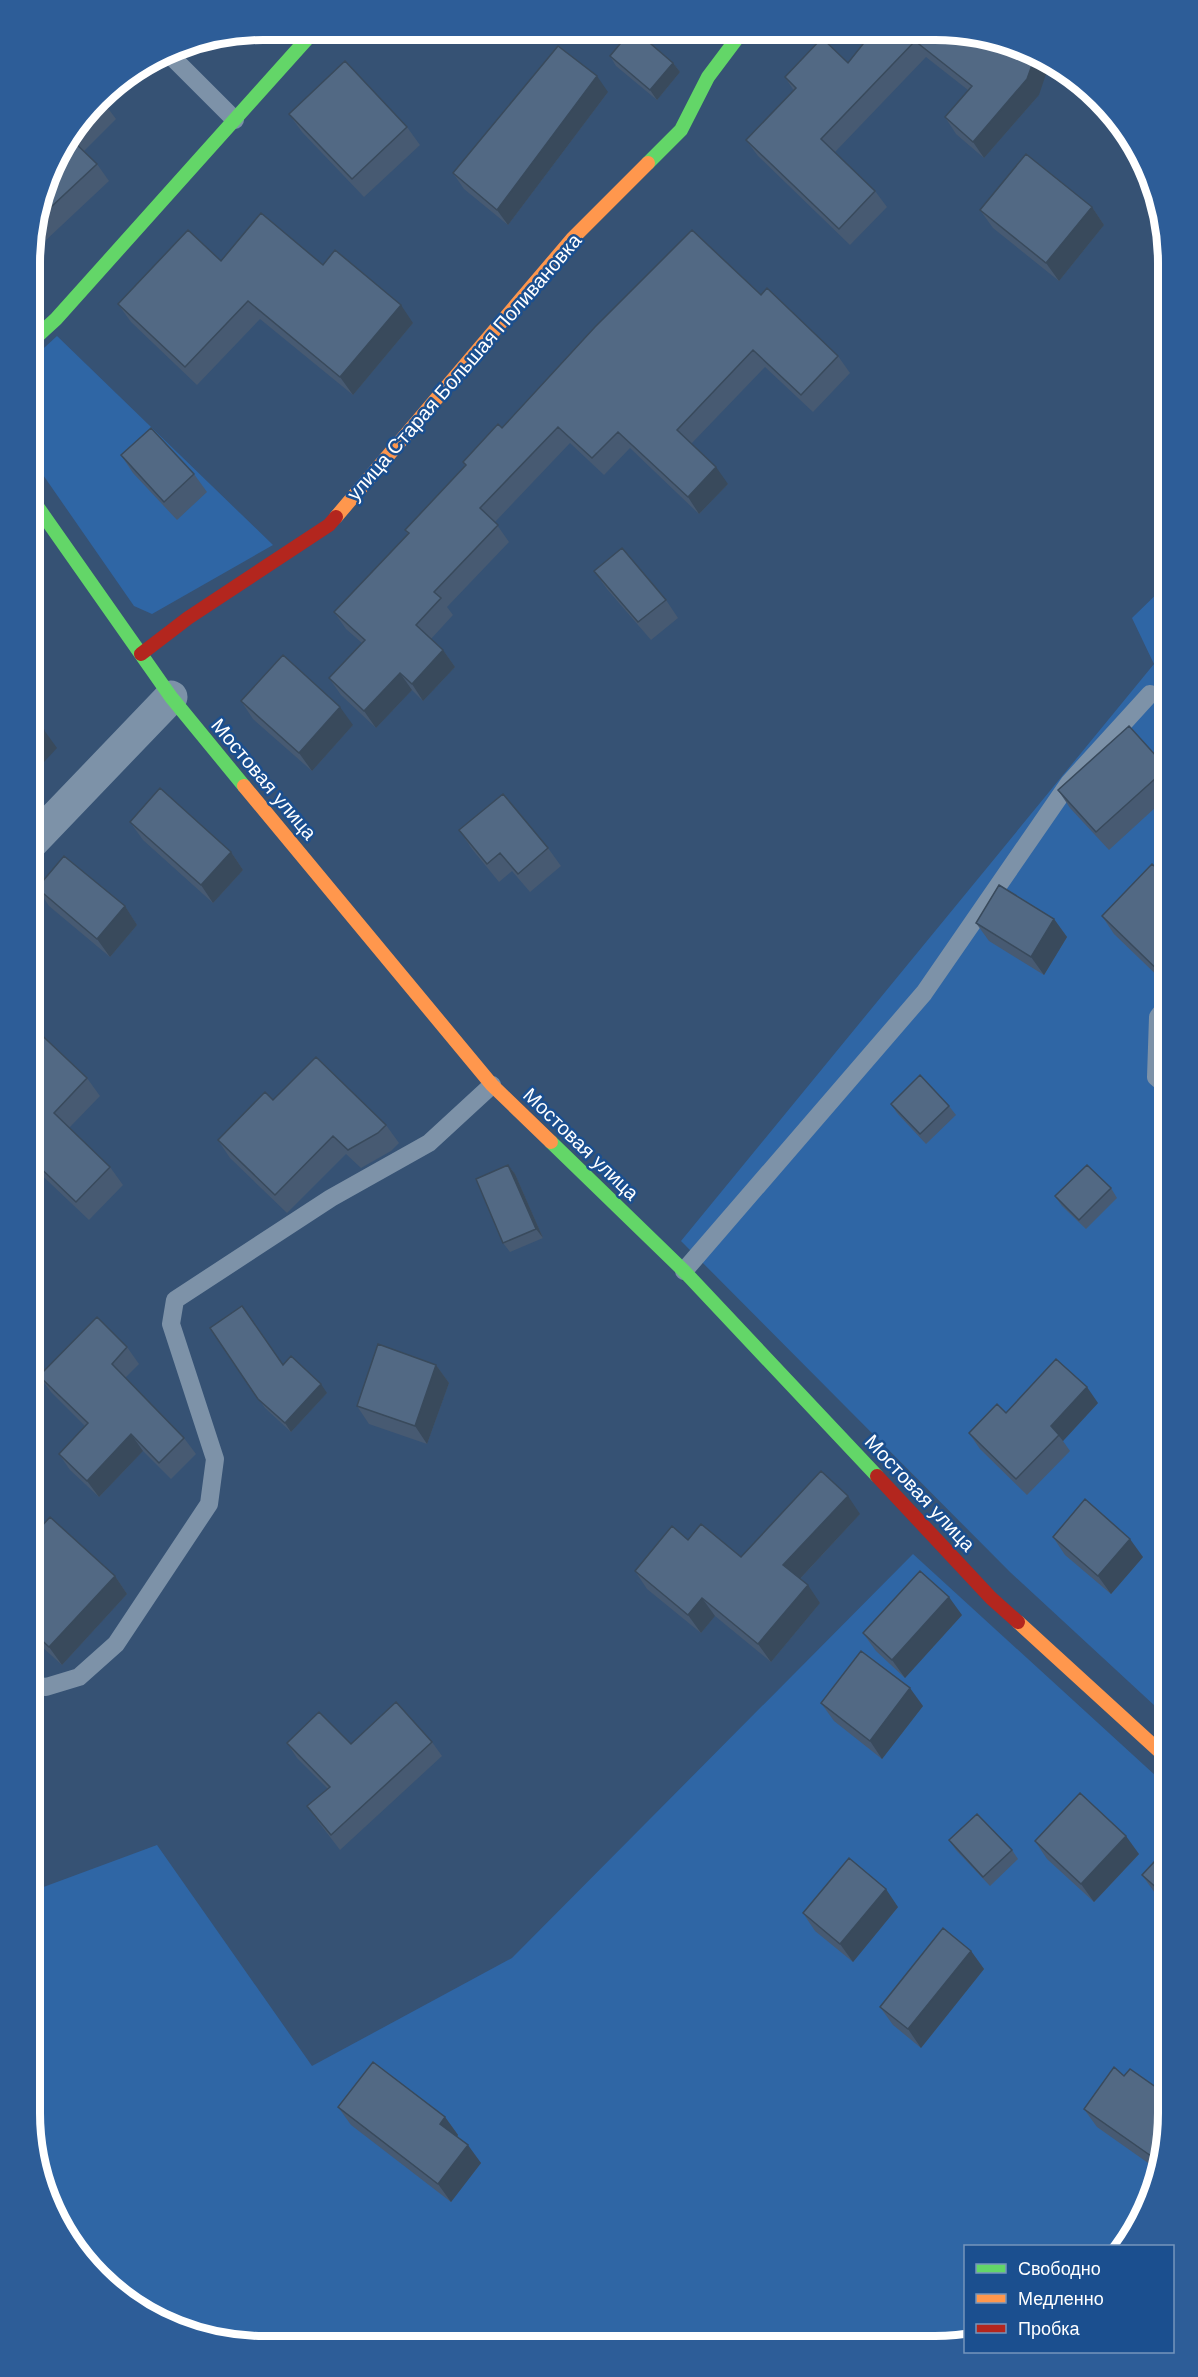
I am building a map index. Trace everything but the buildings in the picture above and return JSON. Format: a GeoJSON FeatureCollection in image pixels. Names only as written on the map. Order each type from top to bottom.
{"type":"FeatureCollection","features":[{"type":"Feature","properties":{"kind":"street"},"geometry":{"type":"LineString","coordinates":[[40,334],[56,319],[305,41]]}},
{"type":"Feature","properties":{"kind":"street","name":"улица Старая Большая Поливановка"},"geometry":{"type":"LineString","coordinates":[[141,654],[188,618],[329,525],[572,239],[681,130],[708,77],[735,41]]}},
{"type":"Feature","properties":{"kind":"street","name":"Мостовая улица"},"geometry":{"type":"LineString","coordinates":[[40,510],[171,696],[492,1085],[684,1271],[991,1598],[1158,1750]]}},
{"type":"Feature","properties":{"kind":"street"},"geometry":{"type":"LineString","coordinates":[[40,834],[171,696]]}},
{"type":"Feature","properties":{"kind":"lane"},"geometry":{"type":"LineString","coordinates":[[175,60],[234,120]]}},
{"type":"Feature","properties":{"kind":"lane"},"geometry":{"type":"LineString","coordinates":[[684,1271],[924,993],[1069,783],[1150,694]]}},
{"type":"Feature","properties":{"kind":"lane"},"geometry":{"type":"LineString","coordinates":[[40,1687],[46,1688],[79,1677],[116,1644],[209,1504],[215,1459],[171,1324],[175,1300],[331,1198],[429,1143],[492,1085]]}},
{"type":"Feature","properties":{"kind":"shaded area"},"geometry":{"type":"Polygon","coordinates":[[[57,336],[273,545],[152,614],[134,606],[40,471],[40,352],[57,336]]]}},
{"type":"Feature","properties":{"kind":"shaded area"},"geometry":{"type":"Polygon","coordinates":[[[1158,593],[1158,1709],[1010,1572],[681,1241],[1154,664],[1132,618],[1158,593]]]}},
{"type":"Feature","properties":{"kind":"shaded area"},"geometry":{"type":"Polygon","coordinates":[[[913,1554],[1158,1778],[1158,2113],[1156,2142],[1146,2185],[1128,2225],[1114,2245],[964,2245],[964,2335],[949,2336],[235,2335],[192,2325],[140,2299],[106,2271],[70,2225],[52,2185],[42,2142],[40,1888],[157,1845],[312,2066],[512,1958],[913,1554]]]}},
{"type":"Feature","properties":{"kind":"traffic: fast"},"geometry":{"type":"LineString","coordinates":[[40,334],[56,319],[305,41]]}},
{"type":"Feature","properties":{"kind":"traffic: fast"},"geometry":{"type":"LineString","coordinates":[[648,163],[681,130],[708,77],[735,41]]}},
{"type":"Feature","properties":{"kind":"traffic: fast"},"geometry":{"type":"LineString","coordinates":[[40,510],[171,697],[244,786]]}},
{"type":"Feature","properties":{"kind":"traffic: fast"},"geometry":{"type":"LineString","coordinates":[[551,1142],[684,1271],[877,1476]]}},
{"type":"Feature","properties":{"kind":"traffic: slow"},"geometry":{"type":"LineString","coordinates":[[336,517],[572,239],[648,163]]}},
{"type":"Feature","properties":{"kind":"traffic: slow"},"geometry":{"type":"LineString","coordinates":[[244,786],[492,1085],[551,1142]]}},
{"type":"Feature","properties":{"kind":"traffic: slow"},"geometry":{"type":"LineString","coordinates":[[1018,1622],[1158,1750]]}},
{"type":"Feature","properties":{"kind":"traffic: jam"},"geometry":{"type":"LineString","coordinates":[[141,654],[188,618],[329,525],[336,517]]}},
{"type":"Feature","properties":{"kind":"traffic: jam"},"geometry":{"type":"LineString","coordinates":[[877,1476],[991,1598],[1018,1622]]}}]}
